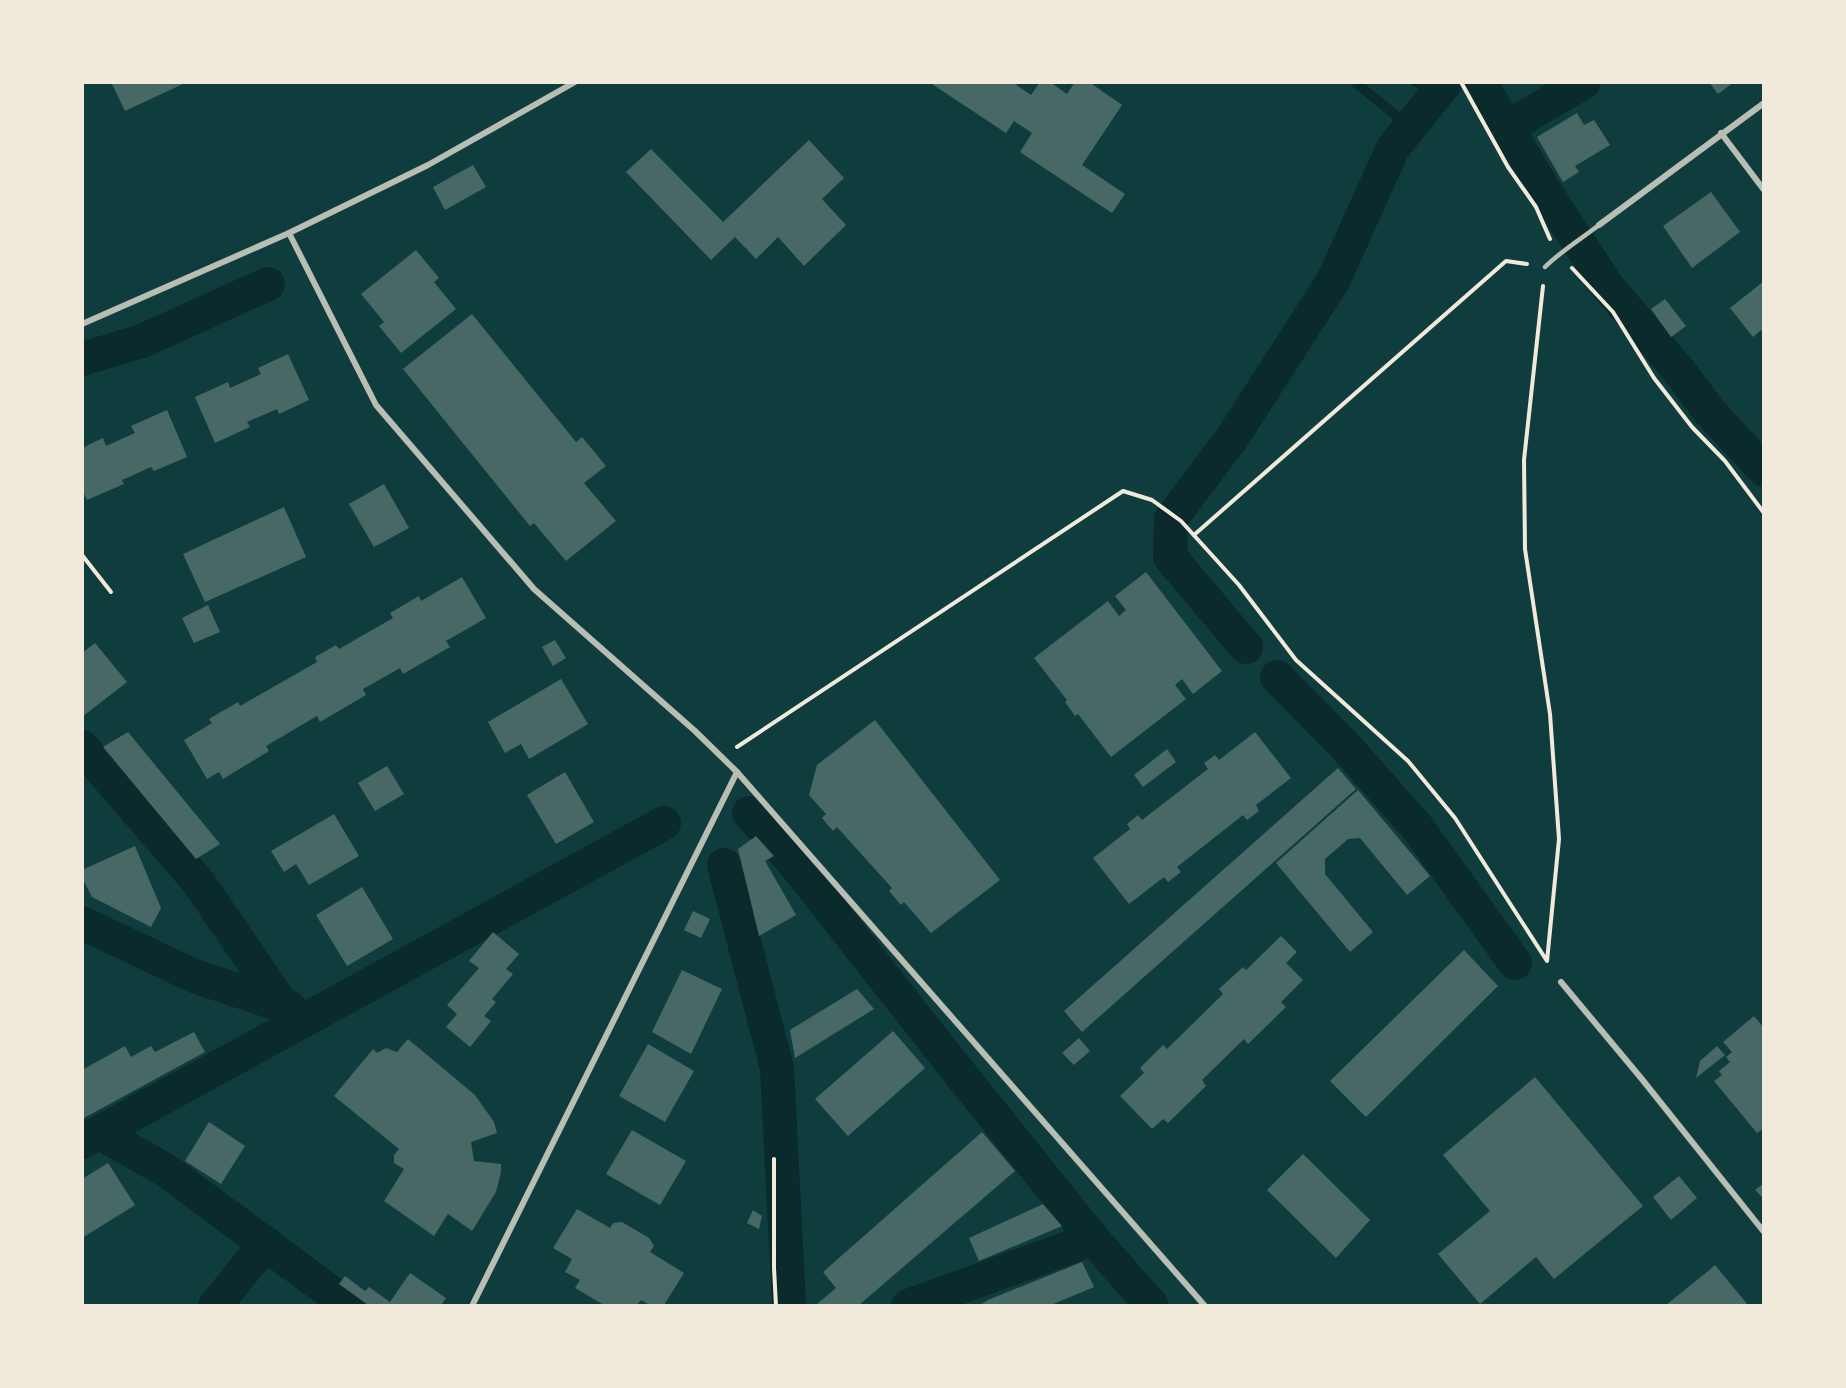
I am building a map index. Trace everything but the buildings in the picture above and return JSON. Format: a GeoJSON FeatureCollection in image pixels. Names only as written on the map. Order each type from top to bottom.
{"type":"FeatureCollection","features":[{"type":"Feature","properties":{"kind":"street"},"geometry":{"type":"LineString","coordinates":[[82,324],[289,233],[428,165],[575,82]]}},
{"type":"Feature","properties":{"kind":"street"},"geometry":{"type":"LineString","coordinates":[[1599,225],[1764,103]]}},
{"type":"Feature","properties":{"kind":"street"},"geometry":{"type":"LineString","coordinates":[[1721,133],[1764,190]]}},
{"type":"Feature","properties":{"kind":"street"},"geometry":{"type":"LineString","coordinates":[[289,233],[376,405],[534,589],[695,730],[737,772],[1205,1305]]}},
{"type":"Feature","properties":{"kind":"street"},"geometry":{"type":"LineString","coordinates":[[472,1305],[737,772]]}},
{"type":"Feature","properties":{"kind":"street"},"geometry":{"type":"LineString","coordinates":[[1561,982],[1764,1232]]}},
{"type":"Feature","properties":{"kind":"lane"},"geometry":{"type":"LineString","coordinates":[[1545,267],[1558,254],[1599,225]]}},
{"type":"Feature","properties":{"kind":"path"},"geometry":{"type":"LineString","coordinates":[[1461,82],[1503,158],[1536,207],[1558,254],[1613,312],[1654,378],[1692,427],[1725,461],[1764,513]]}},
{"type":"Feature","properties":{"kind":"path"},"geometry":{"type":"LineString","coordinates":[[722,757],[1123,491],[1152,500],[1181,521],[1239,585],[1296,660],[1408,761],[1455,818],[1547,961],[1558,839],[1550,714],[1525,549],[1524,471],[1545,267],[1506,261],[1194,535]]}},
{"type":"Feature","properties":{"kind":"path"},"geometry":{"type":"LineString","coordinates":[[82,555],[111,592]]}},
{"type":"Feature","properties":{"kind":"path"},"geometry":{"type":"LineString","coordinates":[[774,1159],[776,1305]]}},
{"type":"Feature","properties":{"kind":"waterway"},"geometry":{"type":"LineString","coordinates":[[1355,82],[1410,127]]}},
{"type":"Feature","properties":{"kind":"waterway"},"geometry":{"type":"LineString","coordinates":[[1416,82],[1437,93]]}},
{"type":"Feature","properties":{"kind":"waterway"},"geometry":{"type":"LineString","coordinates":[[1246,647],[1170,557],[1171,519],[1232,438],[1333,281],[1393,148],[1446,82]]}},
{"type":"Feature","properties":{"kind":"waterway"},"geometry":{"type":"LineString","coordinates":[[1480,82],[1543,188],[1608,287],[1680,372],[1709,411],[1764,470]]}},
{"type":"Feature","properties":{"kind":"waterway"},"geometry":{"type":"LineString","coordinates":[[1508,127],[1584,82]]}},
{"type":"Feature","properties":{"kind":"waterway"},"geometry":{"type":"LineString","coordinates":[[82,359],[142,341],[268,284]]}},
{"type":"Feature","properties":{"kind":"waterway"},"geometry":{"type":"LineString","coordinates":[[1277,677],[1346,747],[1417,827],[1515,963]]}},
{"type":"Feature","properties":{"kind":"waterway"},"geometry":{"type":"LineString","coordinates":[[82,747],[199,883],[283,1006]]}},
{"type":"Feature","properties":{"kind":"waterway"},"geometry":{"type":"LineString","coordinates":[[749,813],[794,863],[1093,1239],[1152,1306]]}},
{"type":"Feature","properties":{"kind":"waterway"},"geometry":{"type":"LineString","coordinates":[[82,1142],[664,823]]}},
{"type":"Feature","properties":{"kind":"waterway"},"geometry":{"type":"LineString","coordinates":[[724,865],[777,1068],[789,1306]]}},
{"type":"Feature","properties":{"kind":"waterway"},"geometry":{"type":"LineString","coordinates":[[82,923],[194,976],[290,1008]]}},
{"type":"Feature","properties":{"kind":"waterway"},"geometry":{"type":"LineString","coordinates":[[100,1133],[167,1171],[349,1306]]}},
{"type":"Feature","properties":{"kind":"waterway"},"geometry":{"type":"LineString","coordinates":[[908,1306],[1093,1239]]}},
{"type":"Feature","properties":{"kind":"waterway"},"geometry":{"type":"LineString","coordinates":[[215,1306],[266,1243]]}}]}
